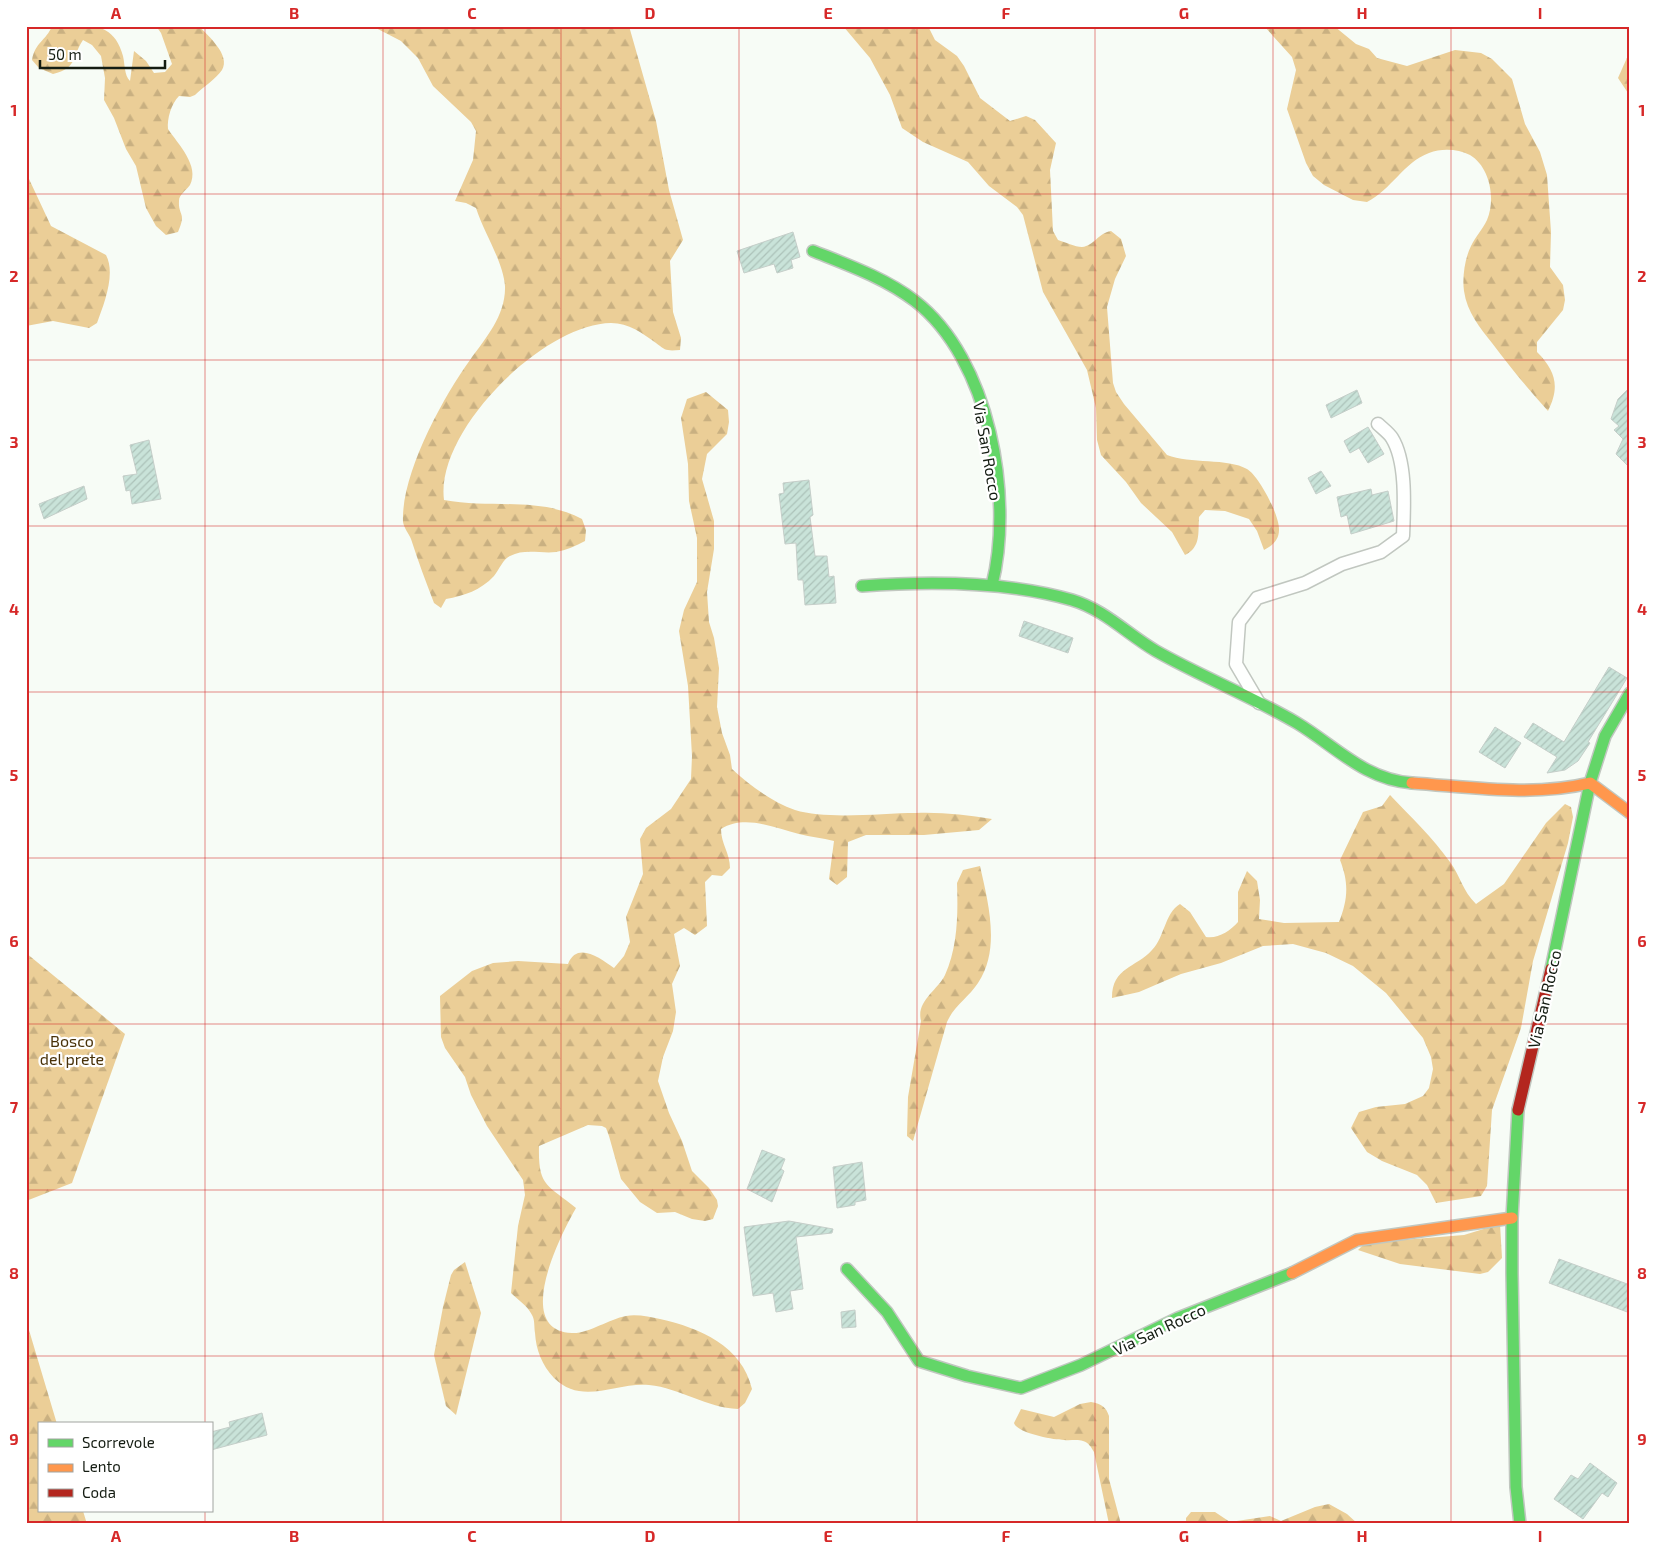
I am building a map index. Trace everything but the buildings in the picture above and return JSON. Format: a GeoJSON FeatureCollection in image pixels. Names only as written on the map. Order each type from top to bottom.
{"type":"FeatureCollection","features":[{"type":"Feature","properties":{"kind":"street","name":"Via San Rocco"},"geometry":{"type":"LineString","coordinates":[[813,251],[884,283],[916,301],[943,330],[962,363],[978,394],[988,432],[994,472],[999,514],[1000,549],[992,585]]}},
{"type":"Feature","properties":{"kind":"street"},"geometry":{"type":"LineString","coordinates":[[1258,703],[1236,664],[1239,622],[1257,598],[1305,583],[1342,564],[1381,552],[1403,536],[1404,504],[1400,462],[1392,437],[1378,424]]}},
{"type":"Feature","properties":{"kind":"street"},"geometry":{"type":"LineString","coordinates":[[862,586],[902,583],[992,585],[1071,600],[1093,608],[1126,628],[1154,650],[1258,703],[1328,742],[1349,761],[1377,776],[1406,783],[1526,791],[1561,790],[1590,782],[1630,813]]}},
{"type":"Feature","properties":{"kind":"street","name":"Via San Rocco"},"geometry":{"type":"LineString","coordinates":[[1520,1524],[1516,1487],[1512,1218],[1518,1108],[1558,939],[1590,782],[1605,736],[1630,693]]}},
{"type":"Feature","properties":{"kind":"street","name":"Via San Rocco"},"geometry":{"type":"LineString","coordinates":[[847,1270],[869,1290],[899,1326],[919,1361],[967,1376],[1020,1388],[1081,1366],[1178,1318],[1299,1270],[1357,1240],[1512,1218]]}},
{"type":"Feature","properties":{"kind":"green space"},"geometry":{"type":"Polygon","coordinates":[[[85,25],[104,30],[112,35],[123,56],[126,73],[130,81],[134,51],[146,61],[154,73],[165,72],[172,64],[161,33],[156,26],[199,26],[213,40],[221,52],[224,64],[222,70],[195,95],[190,97],[179,96],[169,116],[168,129],[182,148],[192,170],[190,185],[181,194],[179,199],[182,221],[178,232],[166,235],[156,226],[146,208],[136,166],[126,149],[114,118],[104,100],[105,78],[101,56],[92,45],[83,40],[71,65],[53,74],[39,68],[32,60],[38,45],[52,26],[85,25]]]}},
{"type":"Feature","properties":{"kind":"green space"},"geometry":{"type":"Polygon","coordinates":[[[372,26],[629,26],[656,121],[669,190],[683,240],[670,261],[673,312],[681,338],[680,350],[665,349],[635,329],[618,323],[584,328],[555,341],[526,361],[499,386],[475,414],[457,443],[446,473],[444,500],[479,504],[532,505],[566,512],[582,519],[586,530],[585,541],[571,548],[556,552],[521,552],[510,556],[484,585],[466,594],[446,599],[441,608],[434,603],[403,522],[404,503],[416,460],[436,416],[447,395],[499,316],[504,297],[504,276],[476,208],[466,203],[455,201],[473,160],[476,131],[471,122],[433,86],[418,58],[401,41],[372,26]]]}},
{"type":"Feature","properties":{"kind":"green space"},"geometry":{"type":"Polygon","coordinates":[[[843,26],[928,26],[935,40],[957,56],[980,98],[1010,121],[1026,116],[1035,120],[1056,143],[1050,170],[1053,231],[1058,240],[1082,247],[1111,231],[1121,239],[1126,256],[1115,279],[1107,307],[1113,383],[1116,392],[1167,455],[1176,458],[1230,463],[1247,469],[1252,473],[1263,488],[1276,516],[1279,534],[1272,545],[1264,550],[1257,531],[1249,519],[1225,511],[1205,510],[1199,517],[1196,544],[1185,555],[1172,532],[1141,503],[1126,482],[1101,455],[1097,440],[1096,408],[1087,370],[1043,292],[1023,215],[1017,207],[989,186],[968,162],[923,142],[902,128],[890,95],[870,58],[843,26]]]}},
{"type":"Feature","properties":{"kind":"green space"},"geometry":{"type":"Polygon","coordinates":[[[1264,26],[1334,26],[1356,44],[1369,49],[1377,58],[1407,66],[1455,50],[1481,53],[1492,59],[1512,79],[1525,124],[1540,152],[1547,175],[1551,232],[1550,267],[1563,285],[1565,300],[1563,310],[1537,342],[1537,352],[1548,366],[1554,380],[1554,394],[1548,411],[1483,332],[1471,313],[1466,299],[1463,280],[1467,256],[1487,220],[1491,203],[1487,175],[1477,160],[1460,151],[1434,151],[1412,163],[1383,191],[1367,202],[1353,200],[1324,185],[1313,176],[1306,163],[1287,109],[1296,70],[1292,57],[1264,26]]]}},
{"type":"Feature","properties":{"kind":"green space"},"geometry":{"type":"Polygon","coordinates":[[[1630,51],[1630,96],[1618,78],[1630,51]]]}},
{"type":"Feature","properties":{"kind":"green space"},"geometry":{"type":"Polygon","coordinates":[[[26,178],[29,179],[51,226],[106,255],[110,271],[108,289],[97,323],[89,328],[53,321],[26,326],[26,178]]]}},
{"type":"Feature","properties":{"kind":"green space"},"geometry":{"type":"Polygon","coordinates":[[[706,392],[728,410],[729,422],[727,434],[707,454],[702,479],[714,521],[714,549],[707,592],[709,622],[719,668],[717,707],[732,769],[769,798],[786,807],[808,813],[855,815],[935,813],[992,819],[979,830],[924,835],[866,835],[848,842],[847,877],[837,885],[829,879],[834,841],[750,822],[730,825],[721,829],[730,868],[722,876],[712,875],[705,882],[707,926],[695,935],[684,928],[674,934],[680,966],[672,984],[676,1012],[673,1031],[663,1057],[658,1081],[692,1171],[709,1188],[717,1200],[718,1206],[713,1219],[705,1221],[692,1219],[675,1212],[657,1213],[640,1202],[621,1179],[609,1136],[606,1128],[602,1126],[588,1125],[539,1146],[540,1170],[546,1183],[576,1208],[552,1258],[546,1279],[543,1299],[545,1316],[554,1328],[578,1333],[619,1318],[635,1315],[675,1323],[704,1334],[729,1350],[747,1374],[752,1389],[745,1403],[738,1409],[715,1405],[672,1390],[649,1385],[588,1392],[576,1390],[565,1386],[550,1373],[538,1351],[532,1315],[525,1305],[511,1293],[518,1226],[525,1195],[523,1180],[487,1126],[471,1095],[465,1077],[445,1048],[441,1037],[440,996],[472,971],[493,963],[518,961],[568,964],[572,957],[583,953],[596,956],[614,968],[624,956],[630,942],[626,917],[643,874],[640,839],[646,828],[671,809],[691,779],[692,756],[688,686],[679,631],[684,610],[697,582],[697,538],[689,501],[688,464],[681,418],[687,399],[706,392]]]}},
{"type":"Feature","properties":{"kind":"green space"},"geometry":{"type":"Polygon","coordinates":[[[1390,795],[1443,853],[1476,904],[1504,884],[1546,823],[1565,804],[1571,807],[1573,817],[1568,843],[1533,961],[1521,1028],[1492,1110],[1487,1186],[1481,1196],[1436,1203],[1427,1185],[1417,1175],[1382,1161],[1367,1152],[1351,1128],[1359,1112],[1376,1107],[1405,1104],[1423,1096],[1429,1088],[1433,1069],[1431,1057],[1423,1038],[1386,993],[1353,966],[1326,953],[1293,944],[1263,946],[1221,963],[1181,974],[1139,992],[1112,998],[1113,988],[1120,974],[1152,950],[1160,939],[1171,914],[1180,904],[1190,912],[1206,937],[1219,936],[1235,925],[1238,922],[1238,892],[1247,871],[1257,881],[1260,900],[1259,919],[1284,923],[1339,922],[1346,898],[1345,876],[1340,860],[1363,812],[1382,806],[1390,795]]]}},
{"type":"Feature","properties":{"kind":"green space"},"geometry":{"type":"Polygon","coordinates":[[[980,866],[991,925],[989,955],[985,970],[978,983],[947,1022],[913,1141],[907,1136],[908,1097],[921,1021],[920,1014],[924,1002],[945,975],[949,964],[955,941],[957,883],[963,870],[980,866]]]}},
{"type":"Feature","properties":{"kind":"green space","name":"Bosco del prete"},"geometry":{"type":"Polygon","coordinates":[[[26,953],[125,1034],[72,1183],[26,1201],[26,953]]]}},
{"type":"Feature","properties":{"kind":"green space"},"geometry":{"type":"Polygon","coordinates":[[[1500,1224],[1502,1258],[1488,1272],[1480,1274],[1400,1264],[1358,1250],[1365,1243],[1464,1235],[1500,1224]]]}},
{"type":"Feature","properties":{"kind":"green space"},"geometry":{"type":"Polygon","coordinates":[[[465,1262],[481,1313],[456,1415],[446,1406],[434,1355],[451,1275],[454,1270],[465,1262]]]}},
{"type":"Feature","properties":{"kind":"green space"},"geometry":{"type":"Polygon","coordinates":[[[26,1320],[56,1422],[38,1422],[38,1512],[83,1512],[87,1524],[26,1524],[26,1320]]]}},
{"type":"Feature","properties":{"kind":"green space"},"geometry":{"type":"Polygon","coordinates":[[[1091,1402],[1103,1406],[1109,1416],[1109,1479],[1121,1524],[1109,1524],[1094,1452],[1088,1444],[1081,1440],[1059,1440],[1028,1433],[1017,1427],[1014,1423],[1021,1409],[1054,1417],[1080,1404],[1091,1402]]]}},
{"type":"Feature","properties":{"kind":"green space"},"geometry":{"type":"Polygon","coordinates":[[[1329,1504],[1347,1514],[1358,1524],[1186,1524],[1186,1518],[1191,1512],[1215,1512],[1230,1522],[1270,1516],[1281,1521],[1315,1507],[1329,1504]]]}},
{"type":"Feature","properties":{"kind":"traffic: fast"},"geometry":{"type":"LineString","coordinates":[[813,251],[879,279],[915,301],[941,326],[962,358],[978,393],[990,432],[997,472],[1000,512],[998,550],[992,585]]}},
{"type":"Feature","properties":{"kind":"traffic: fast"},"geometry":{"type":"LineString","coordinates":[[862,586],[914,583],[994,586],[1047,594],[1084,604],[1156,651],[1297,723],[1365,769],[1395,781],[1412,783]]}},
{"type":"Feature","properties":{"kind":"traffic: fast"},"geometry":{"type":"LineString","coordinates":[[1551,969],[1590,783],[1605,736],[1630,693]]}},
{"type":"Feature","properties":{"kind":"traffic: fast"},"geometry":{"type":"LineString","coordinates":[[1518,1110],[1512,1218],[1512,1273],[1516,1487],[1520,1524]]}},
{"type":"Feature","properties":{"kind":"traffic: fast"},"geometry":{"type":"LineString","coordinates":[[847,1269],[887,1312],[919,1361],[967,1376],[1021,1388],[1081,1365],[1178,1318],[1292,1273]]}},
{"type":"Feature","properties":{"kind":"traffic: slow"},"geometry":{"type":"LineString","coordinates":[[1412,783],[1501,790],[1546,789],[1590,783],[1630,813]]}},
{"type":"Feature","properties":{"kind":"traffic: slow"},"geometry":{"type":"LineString","coordinates":[[1292,1273],[1357,1240],[1512,1218]]}},
{"type":"Feature","properties":{"kind":"traffic: jam"},"geometry":{"type":"LineString","coordinates":[[1518,1110],[1551,969]]}}]}
